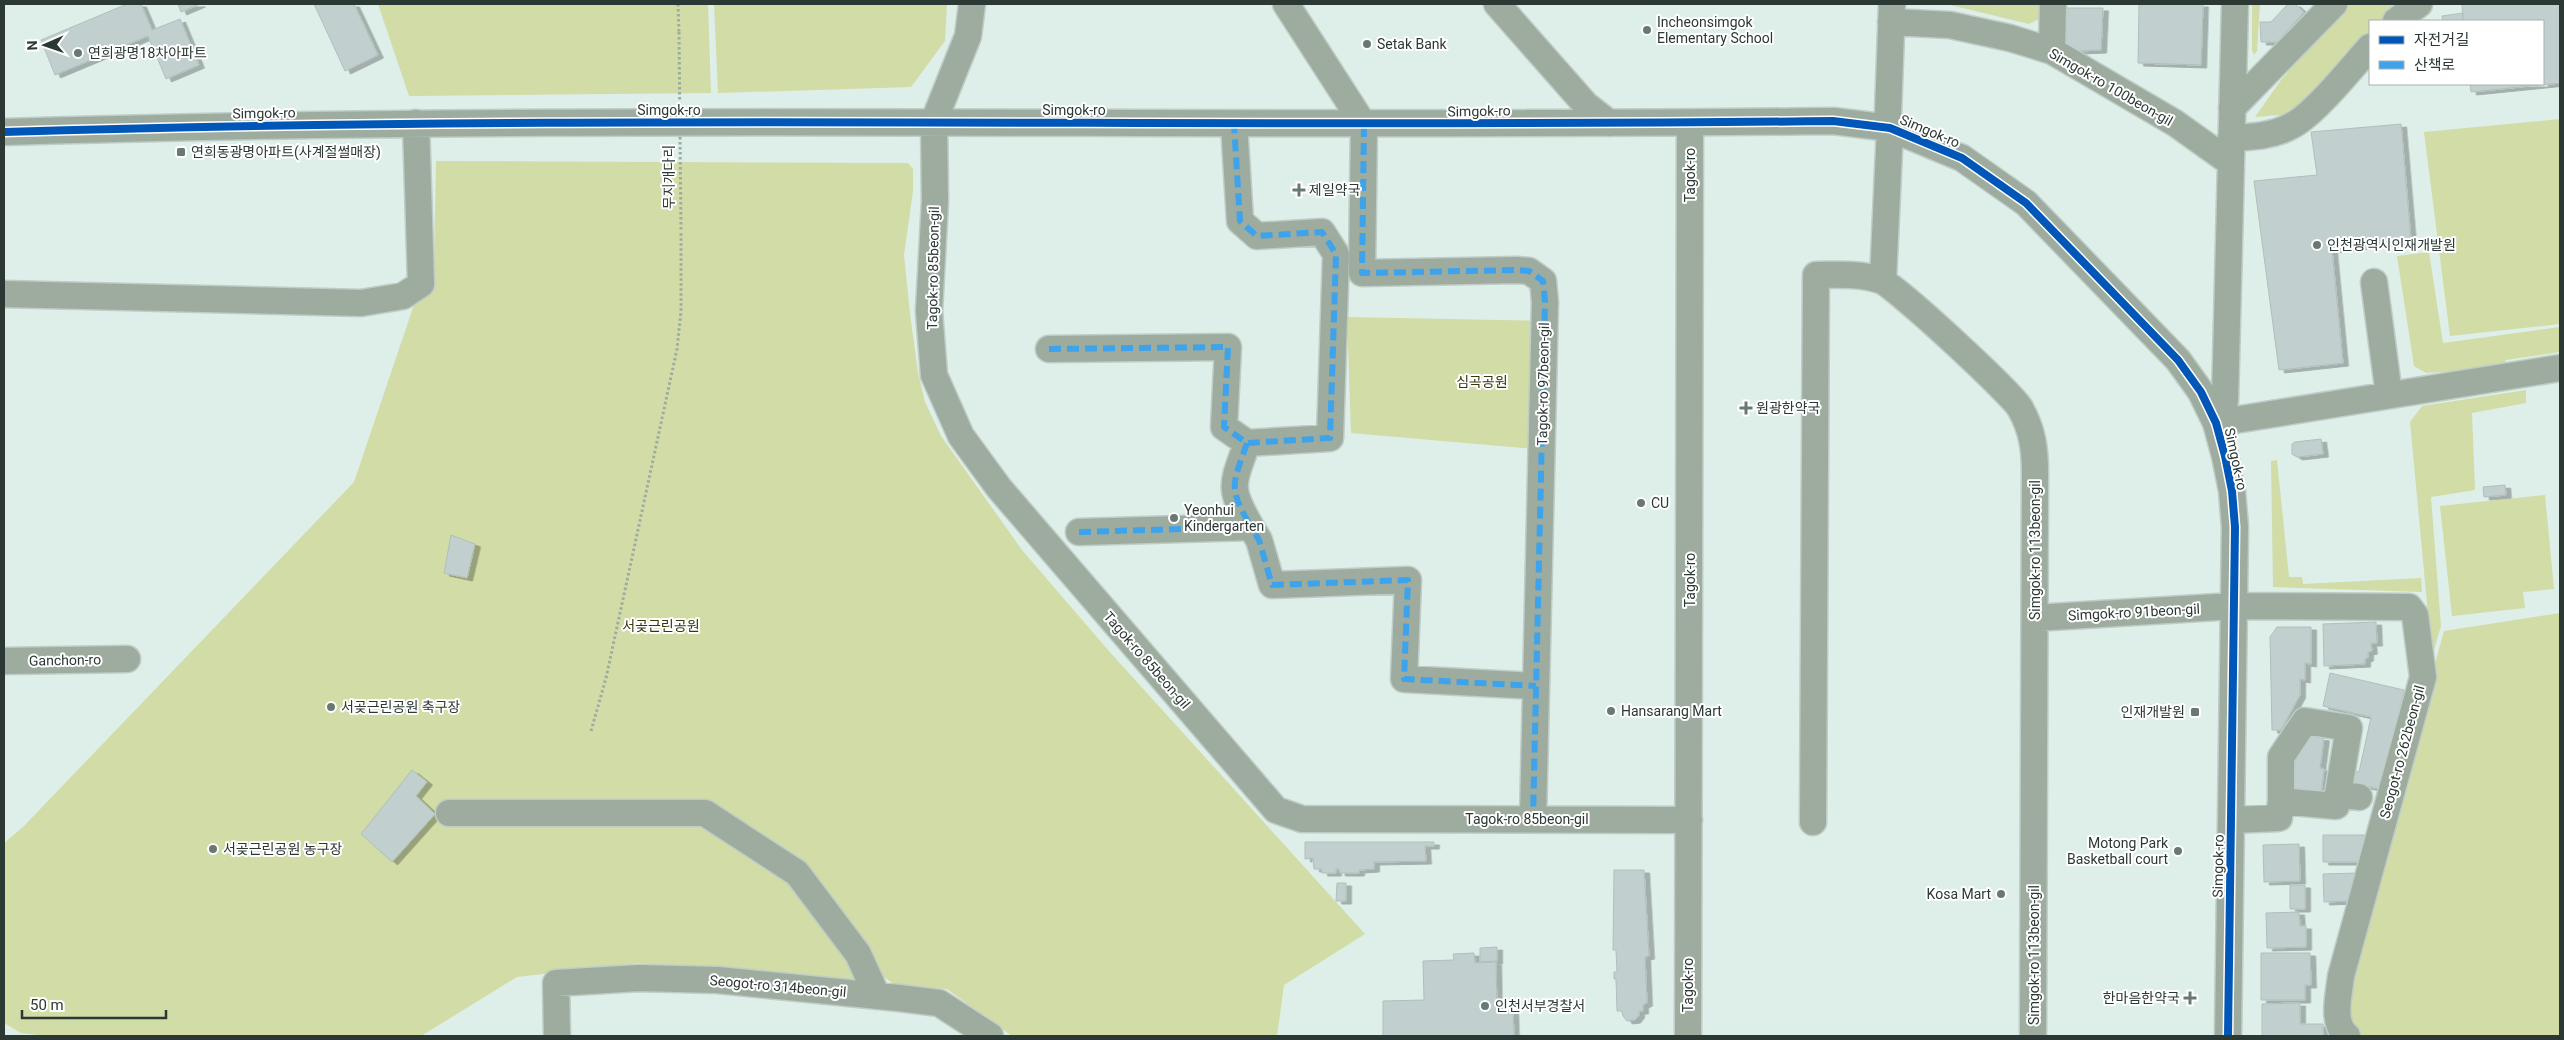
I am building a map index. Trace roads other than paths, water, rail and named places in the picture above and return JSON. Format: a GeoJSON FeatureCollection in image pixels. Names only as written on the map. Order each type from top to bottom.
{"type":"FeatureCollection","features":[{"type":"Feature","properties":{"kind":"street"},"geometry":{"type":"LineString","coordinates":[[934,121],[968,36],[972,4]]}},
{"type":"Feature","properties":{"kind":"street"},"geometry":{"type":"LineString","coordinates":[[1286,4],[1364,125]]}},
{"type":"Feature","properties":{"kind":"street"},"geometry":{"type":"LineString","coordinates":[[1497,4],[1586,105],[1609,123]]}},
{"type":"Feature","properties":{"kind":"street"},"geometry":{"type":"LineString","coordinates":[[2052,51],[2053,4]]}},
{"type":"Feature","properties":{"kind":"street"},"geometry":{"type":"LineString","coordinates":[[2235,4],[2224,401],[2216,423],[2560,368]]}},
{"type":"Feature","properties":{"kind":"street"},"geometry":{"type":"LineString","coordinates":[[2232,108],[2334,4]]}},
{"type":"Feature","properties":{"kind":"street"},"geometry":{"type":"LineString","coordinates":[[2397,20],[2420,4]]}},
{"type":"Feature","properties":{"kind":"street"},"geometry":{"type":"LineString","coordinates":[[1813,822],[1816,275],[1859,276],[1882,280],[1890,128],[1888,113],[1892,13]]}},
{"type":"Feature","properties":{"kind":"street","name":"Simgok-ro 100beon-gil"},"geometry":{"type":"LineString","coordinates":[[1892,13],[2010,38],[2052,51],[2176,123],[2231,151]]}},
{"type":"Feature","properties":{"kind":"street"},"geometry":{"type":"LineString","coordinates":[[2231,151],[2292,126],[2305,117],[2369,49]]}},
{"type":"Feature","properties":{"kind":"street","name":"Simgok-ro"},"geometry":{"type":"LineString","coordinates":[[4,132],[416,123],[934,121],[1364,125],[1833,121],[1890,128],[1962,158],[2026,203],[2178,360],[2201,392],[2216,423],[2232,491],[2235,527],[2228,1036]]}},
{"type":"Feature","properties":{"kind":"street","name":"Tagok-ro 85beon-gil"},"geometry":{"type":"LineString","coordinates":[[934,121],[935,201],[929,311],[934,374],[961,436],[999,488],[1276,810],[1302,819],[1689,820]]}},
{"type":"Feature","properties":{"kind":"street"},"geometry":{"type":"LineString","coordinates":[[4,294],[361,302],[403,296],[421,284],[416,123]]}},
{"type":"Feature","properties":{"kind":"street","name":"Tagok-ro"},"geometry":{"type":"LineString","coordinates":[[1688,1036],[1690,123]]}},
{"type":"Feature","properties":{"kind":"street"},"geometry":{"type":"LineString","coordinates":[[1049,349],[1228,348],[1224,427],[1247,443],[1330,438],[1336,254],[1322,232],[1257,236],[1240,221],[1234,124]]}},
{"type":"Feature","properties":{"kind":"street","name":"Tagok-ro 97beon-gil"},"geometry":{"type":"LineString","coordinates":[[1364,125],[1362,273],[1518,270],[1529,271],[1543,281],[1545,302],[1543,438],[1533,819]]}},
{"type":"Feature","properties":{"kind":"street","name":"Simgok-ro 113beon-gil"},"geometry":{"type":"LineString","coordinates":[[1882,280],[1972,358],[2018,405],[2030,428],[2035,450],[2034,1036]]}},
{"type":"Feature","properties":{"kind":"street"},"geometry":{"type":"LineString","coordinates":[[2374,282],[2389,395]]}},
{"type":"Feature","properties":{"kind":"street"},"geometry":{"type":"LineString","coordinates":[[1247,443],[1233,483],[1238,504],[1259,540],[1272,585],[1408,580],[1404,679],[1536,686]]}},
{"type":"Feature","properties":{"kind":"street"},"geometry":{"type":"LineString","coordinates":[[1079,532],[1251,527]]}},
{"type":"Feature","properties":{"kind":"street","name":"Simgok-ro 91beon-gil"},"geometry":{"type":"LineString","coordinates":[[2035,618],[2234,606]]}},
{"type":"Feature","properties":{"kind":"street","name":"Seogot-ro 262beon-gil"},"geometry":{"type":"LineString","coordinates":[[2234,606],[2409,606],[2415,614],[2423,678],[2341,976],[2337,1014],[2341,1031],[2347,1036]]}},
{"type":"Feature","properties":{"kind":"street","name":"Ganchon-ro"},"geometry":{"type":"LineString","coordinates":[[4,661],[127,660]]}},
{"type":"Feature","properties":{"kind":"street"},"geometry":{"type":"LineString","coordinates":[[2231,820],[2279,818],[2281,757],[2304,721],[2349,728],[2348,796],[2336,806],[2281,801]]}},
{"type":"Feature","properties":{"kind":"street"},"geometry":{"type":"LineString","coordinates":[[449,813],[705,813],[797,873],[858,954],[877,996]]}},
{"type":"Feature","properties":{"kind":"street","name":"Seogot-ro 314beon-gil"},"geometry":{"type":"LineString","coordinates":[[557,1036],[556,983],[639,978],[718,980],[939,1003],[990,1036]]}},
{"type":"Feature","properties":{"kind":"place","name":"Incheonsimgok Elementary School"},"geometry":{"type":"Point","coordinates":[1647,30]}},
{"type":"Feature","properties":{"kind":"place","name":"Setak Bank"},"geometry":{"type":"Point","coordinates":[1367,44]}},
{"type":"Feature","properties":{"kind":"place","name":"연희광명18차아파트"},"geometry":{"type":"Point","coordinates":[78,53]}},
{"type":"Feature","properties":{"kind":"place","name":"연희동광명아파트(사계절썰매장)"},"geometry":{"type":"Point","coordinates":[181,152]}},
{"type":"Feature","properties":{"kind":"place","name":"제일약국"},"geometry":{"type":"Point","coordinates":[1299,190]}},
{"type":"Feature","properties":{"kind":"place","name":"인천광역시인재개발원"},"geometry":{"type":"Point","coordinates":[2317,245]}},
{"type":"Feature","properties":{"kind":"place","name":"원광한약국"},"geometry":{"type":"Point","coordinates":[1746,408]}},
{"type":"Feature","properties":{"kind":"place","name":"CU"},"geometry":{"type":"Point","coordinates":[1641,503]}},
{"type":"Feature","properties":{"kind":"place","name":"Yeonhui Kindergarten"},"geometry":{"type":"Point","coordinates":[1174,518]}},
{"type":"Feature","properties":{"kind":"place","name":"서곶근린공원 축구장"},"geometry":{"type":"Point","coordinates":[331,707]}},
{"type":"Feature","properties":{"kind":"place","name":"Hansarang Mart"},"geometry":{"type":"Point","coordinates":[1611,711]}},
{"type":"Feature","properties":{"kind":"place","name":"인재개발원"},"geometry":{"type":"Point","coordinates":[2195,712]}},
{"type":"Feature","properties":{"kind":"place","name":"서곶근린공원 농구장"},"geometry":{"type":"Point","coordinates":[213,849]}},
{"type":"Feature","properties":{"kind":"place","name":"Motong Park Basketball court"},"geometry":{"type":"Point","coordinates":[2178,851]}},
{"type":"Feature","properties":{"kind":"place","name":"Kosa Mart"},"geometry":{"type":"Point","coordinates":[2001,894]}},
{"type":"Feature","properties":{"kind":"place","name":"한마음한약국"},"geometry":{"type":"Point","coordinates":[2190,998]}},
{"type":"Feature","properties":{"kind":"place","name":"인천서부경찰서"},"geometry":{"type":"Point","coordinates":[1485,1006]}},
{"type":"Feature","properties":{"kind":"park label","name":"심곡공원"},"geometry":{"type":"Point","coordinates":[1482,382]}},
{"type":"Feature","properties":{"kind":"park label","name":"서곶근린공원"},"geometry":{"type":"Point","coordinates":[661,626]}}]}
